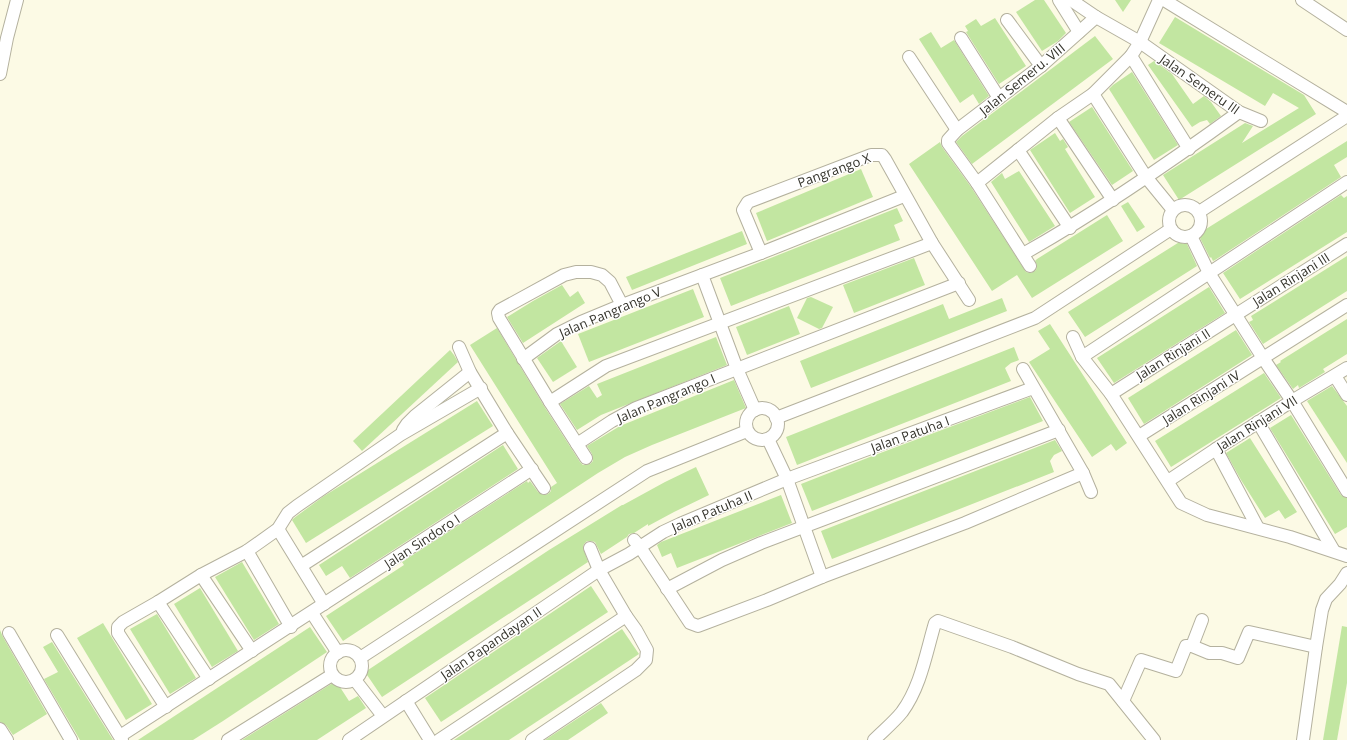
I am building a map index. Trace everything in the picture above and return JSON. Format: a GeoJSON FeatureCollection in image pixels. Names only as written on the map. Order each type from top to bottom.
{"type":"FeatureCollection","features":[{"type":"Feature","properties":{"kind":"street"},"geometry":{"type":"LineString","coordinates":[[0,74],[7,38],[17,0]]}},
{"type":"Feature","properties":{"kind":"street"},"geometry":{"type":"LineString","coordinates":[[1059,0],[1079,32]]}},
{"type":"Feature","properties":{"kind":"street","name":"Jalan Semeru III"},"geometry":{"type":"LineString","coordinates":[[1071,0],[1096,17],[1140,42],[1239,112],[1262,121]]}},
{"type":"Feature","properties":{"kind":"street"},"geometry":{"type":"LineString","coordinates":[[1030,266],[976,183],[1058,118],[1093,94],[1131,56],[1140,42],[1159,0]]}},
{"type":"Feature","properties":{"kind":"street"},"geometry":{"type":"LineString","coordinates":[[1164,0],[1347,112]]}},
{"type":"Feature","properties":{"kind":"street"},"geometry":{"type":"LineString","coordinates":[[1302,0],[1347,30]]}},
{"type":"Feature","properties":{"kind":"street","name":"Jalan Semeru. VIII"},"geometry":{"type":"LineString","coordinates":[[976,183],[948,143],[948,140],[957,130],[1041,66],[1096,17]]}},
{"type":"Feature","properties":{"kind":"street"},"geometry":{"type":"LineString","coordinates":[[1007,20],[1041,66]]}},
{"type":"Feature","properties":{"kind":"street"},"geometry":{"type":"LineString","coordinates":[[961,38],[999,98]]}},
{"type":"Feature","properties":{"kind":"street"},"geometry":{"type":"LineString","coordinates":[[909,56],[957,130]]}},
{"type":"Feature","properties":{"kind":"street"},"geometry":{"type":"LineString","coordinates":[[1131,56],[1189,149]]}},
{"type":"Feature","properties":{"kind":"street"},"geometry":{"type":"LineString","coordinates":[[1093,94],[1146,177],[1173,210]]}},
{"type":"Feature","properties":{"kind":"street"},"geometry":{"type":"LineString","coordinates":[[1023,254],[1070,228],[1113,200],[1189,149],[1239,112]]}},
{"type":"Feature","properties":{"kind":"street"},"geometry":{"type":"LineString","coordinates":[[1199,212],[1347,116]]}},
{"type":"Feature","properties":{"kind":"street"},"geometry":{"type":"LineString","coordinates":[[1058,118],[1113,200]]}},
{"type":"Feature","properties":{"kind":"street"},"geometry":{"type":"LineString","coordinates":[[1018,150],[1070,228]]}},
{"type":"Feature","properties":{"kind":"street","name":"Pangrango X"},"geometry":{"type":"LineString","coordinates":[[761,253],[743,210],[748,202],[871,155],[882,155],[932,243],[969,300]]}},
{"type":"Feature","properties":{"kind":"street"},"geometry":{"type":"LineString","coordinates":[[1082,357],[1347,182]]}},
{"type":"Feature","properties":{"kind":"street","name":"Jalan Pangrango V"},"geometry":{"type":"LineString","coordinates":[[523,359],[557,334],[581,322],[904,196]]}},
{"type":"Feature","properties":{"kind":"street"},"geometry":{"type":"LineString","coordinates":[[1184,205],[1192,207],[1199,212],[1201,220],[1199,228],[1191,236],[1186,237],[1178,235],[1171,229],[1169,221],[1173,210],[1184,205]]}},
{"type":"Feature","properties":{"kind":"street"},"geometry":{"type":"LineString","coordinates":[[776,418],[1035,318],[1171,229]]}},
{"type":"Feature","properties":{"kind":"street"},"geometry":{"type":"LineString","coordinates":[[1191,236],[1208,273],[1292,401],[1347,490]]}},
{"type":"Feature","properties":{"kind":"street"},"geometry":{"type":"LineString","coordinates":[[550,402],[606,366],[932,243]]}},
{"type":"Feature","properties":{"kind":"street","name":"Jalan Rinjani III"},"geometry":{"type":"LineString","coordinates":[[1235,315],[1347,244]]}},
{"type":"Feature","properties":{"kind":"street"},"geometry":{"type":"LineString","coordinates":[[586,458],[523,359],[499,318],[498,313],[500,310],[558,278],[576,272],[591,272],[602,275],[610,282],[622,305]]}},
{"type":"Feature","properties":{"kind":"street"},"geometry":{"type":"LineString","coordinates":[[702,275],[737,369],[755,410]]}},
{"type":"Feature","properties":{"kind":"street","name":"Jalan Pangrango I"},"geometry":{"type":"LineString","coordinates":[[577,444],[612,421],[636,408],[959,283]]}},
{"type":"Feature","properties":{"kind":"street","name":"Jalan Rinjani IV"},"geometry":{"type":"LineString","coordinates":[[1138,436],[1347,305]]}},
{"type":"Feature","properties":{"kind":"street","name":"Jalan Rinjani II"},"geometry":{"type":"LineString","coordinates":[[1110,394],[1235,315]]}},
{"type":"Feature","properties":{"kind":"street"},"geometry":{"type":"LineString","coordinates":[[1073,337],[1082,357],[1110,394],[1181,503],[1207,515],[1258,528],[1347,556]]}},
{"type":"Feature","properties":{"kind":"street"},"geometry":{"type":"LineString","coordinates":[[459,347],[470,372],[507,433],[544,488]]}},
{"type":"Feature","properties":{"kind":"street","name":"Jalan Rinjani VII"},"geometry":{"type":"LineString","coordinates":[[1168,481],[1258,422],[1347,368]]}},
{"type":"Feature","properties":{"kind":"street"},"geometry":{"type":"LineString","coordinates":[[1023,369],[1083,473],[1091,492]]}},
{"type":"Feature","properties":{"kind":"street"},"geometry":{"type":"LineString","coordinates":[[400,435],[407,424],[415,416],[470,372]]}},
{"type":"Feature","properties":{"kind":"street"},"geometry":{"type":"LineString","coordinates":[[1335,376],[1347,395]]}},
{"type":"Feature","properties":{"kind":"street"},"geometry":{"type":"LineString","coordinates":[[166,707],[118,633],[118,627],[123,622],[201,575],[247,551],[278,529],[288,513],[400,435],[481,388]]}},
{"type":"Feature","properties":{"kind":"street","name":"Jalan Patuha I"},"geometry":{"type":"LineString","coordinates":[[787,479],[1033,388]]}},
{"type":"Feature","properties":{"kind":"street"},"geometry":{"type":"LineString","coordinates":[[763,408],[771,411],[776,418],[778,426],[774,434],[768,439],[756,439],[747,431],[745,423],[748,415],[755,410],[763,408]]}},
{"type":"Feature","properties":{"kind":"street"},"geometry":{"type":"LineString","coordinates":[[1258,422],[1334,551]]}},
{"type":"Feature","properties":{"kind":"street"},"geometry":{"type":"LineString","coordinates":[[667,589],[722,560],[761,543],[1059,430]]}},
{"type":"Feature","properties":{"kind":"street"},"geometry":{"type":"LineString","coordinates":[[360,658],[647,471],[747,431]]}},
{"type":"Feature","properties":{"kind":"street"},"geometry":{"type":"LineString","coordinates":[[301,566],[507,433]]}},
{"type":"Feature","properties":{"kind":"street"},"geometry":{"type":"LineString","coordinates":[[768,439],[787,479],[822,577]]}},
{"type":"Feature","properties":{"kind":"street"},"geometry":{"type":"LineString","coordinates":[[1216,449],[1258,528]]}},
{"type":"Feature","properties":{"kind":"street","name":"Jalan Sindoro I"},"geometry":{"type":"LineString","coordinates":[[121,738],[166,707],[532,469]]}},
{"type":"Feature","properties":{"kind":"street"},"geometry":{"type":"LineString","coordinates":[[637,543],[690,623],[698,626],[965,523],[1083,473]]}},
{"type":"Feature","properties":{"kind":"street","name":"Jalan Patuha II"},"geometry":{"type":"LineString","coordinates":[[599,570],[637,543],[787,479]]}},
{"type":"Feature","properties":{"kind":"street"},"geometry":{"type":"LineString","coordinates":[[278,529],[324,604]]}},
{"type":"Feature","properties":{"kind":"street"},"geometry":{"type":"LineString","coordinates":[[532,740],[636,670],[646,660],[647,650],[599,570],[590,548]]}},
{"type":"Feature","properties":{"kind":"street"},"geometry":{"type":"LineString","coordinates":[[247,551],[291,627]]}},
{"type":"Feature","properties":{"kind":"street","name":"Jalan Papandayan II"},"geometry":{"type":"LineString","coordinates":[[351,739],[382,716],[599,570]]}},
{"type":"Feature","properties":{"kind":"street"},"geometry":{"type":"LineString","coordinates":[[1304,740],[1322,610],[1326,599],[1340,584],[1347,573]]}},
{"type":"Feature","properties":{"kind":"street"},"geometry":{"type":"LineString","coordinates":[[201,575],[252,651]]}},
{"type":"Feature","properties":{"kind":"street"},"geometry":{"type":"LineString","coordinates":[[158,602],[209,679]]}},
{"type":"Feature","properties":{"kind":"street"},"geometry":{"type":"LineString","coordinates":[[312,613],[338,653]]}},
{"type":"Feature","properties":{"kind":"street"},"geometry":{"type":"LineString","coordinates":[[440,740],[626,616]]}},
{"type":"Feature","properties":{"kind":"street"},"geometry":{"type":"LineString","coordinates":[[1192,646],[1202,620]]}},
{"type":"Feature","properties":{"kind":"street"},"geometry":{"type":"LineString","coordinates":[[874,740],[896,720],[907,704],[922,674],[935,623],[938,621],[1012,647],[1078,674],[1109,684],[1154,740]]}},
{"type":"Feature","properties":{"kind":"street"},"geometry":{"type":"LineString","coordinates":[[1123,701],[1142,660],[1176,671],[1186,646],[1192,646],[1209,654],[1222,653],[1238,658],[1249,632],[1316,647]]}},
{"type":"Feature","properties":{"kind":"street"},"geometry":{"type":"LineString","coordinates":[[9,633],[71,740]]}},
{"type":"Feature","properties":{"kind":"street"},"geometry":{"type":"LineString","coordinates":[[57,635],[121,738]]}},
{"type":"Feature","properties":{"kind":"street"},"geometry":{"type":"LineString","coordinates":[[346,650],[354,652],[360,658],[362,666],[360,674],[355,680],[347,682],[339,681],[332,675],[330,667],[332,659],[338,653],[346,650]]}},
{"type":"Feature","properties":{"kind":"street"},"geometry":{"type":"LineString","coordinates":[[228,740],[332,675]]}},
{"type":"Feature","properties":{"kind":"street"},"geometry":{"type":"LineString","coordinates":[[355,680],[382,716]]}},
{"type":"Feature","properties":{"kind":"street"},"geometry":{"type":"LineString","coordinates":[[406,701],[430,740]]}},
{"type":"Feature","properties":{"kind":"street"},"geometry":{"type":"LineString","coordinates":[[0,728],[7,740]]}},
{"type":"Feature","properties":{"kind":"building"},"geometry":{"type":"Polygon","coordinates":[[[1035,0],[1044,0],[1066,33],[1058,41],[1042,51],[1016,12],[1035,0]]]}},
{"type":"Feature","properties":{"kind":"building"},"geometry":{"type":"Polygon","coordinates":[[[1115,0],[1131,0],[1123,12],[1115,0]]]}},
{"type":"Feature","properties":{"kind":"building"},"geometry":{"type":"Polygon","coordinates":[[[1175,17],[1304,95],[1316,114],[1179,200],[1163,175],[1245,123],[1253,126],[1242,143],[1299,108],[1273,93],[1265,106],[1159,43],[1175,17]]]}},
{"type":"Feature","properties":{"kind":"building"},"geometry":{"type":"Polygon","coordinates":[[[995,18],[1026,66],[999,84],[966,32],[968,31],[965,26],[976,19],[981,26],[995,18]]]}},
{"type":"Feature","properties":{"kind":"building"},"geometry":{"type":"Polygon","coordinates":[[[931,32],[941,48],[954,40],[989,96],[979,104],[973,94],[960,103],[919,39],[931,32]]]}},
{"type":"Feature","properties":{"kind":"building"},"geometry":{"type":"Polygon","coordinates":[[[1095,36],[1113,59],[972,164],[956,142],[1095,36]]]}},
{"type":"Feature","properties":{"kind":"building"},"geometry":{"type":"Polygon","coordinates":[[[1154,61],[1172,74],[1193,104],[1204,96],[1211,102],[1221,116],[1210,124],[1207,120],[1192,127],[1148,65],[1154,61]]]}},
{"type":"Feature","properties":{"kind":"building"},"geometry":{"type":"Polygon","coordinates":[[[1132,72],[1178,145],[1154,160],[1109,89],[1132,72]]]}},
{"type":"Feature","properties":{"kind":"building"},"geometry":{"type":"Polygon","coordinates":[[[1092,107],[1133,171],[1112,185],[1069,122],[1092,107]]]}},
{"type":"Feature","properties":{"kind":"building"},"geometry":{"type":"Polygon","coordinates":[[[1055,133],[1060,141],[1063,139],[1068,147],[1065,149],[1095,197],[1070,213],[1030,150],[1055,133]]]}},
{"type":"Feature","properties":{"kind":"building"},"geometry":{"type":"Polygon","coordinates":[[[1347,141],[1347,157],[1334,165],[1341,177],[1215,260],[1213,261],[1211,257],[1210,258],[1198,234],[1347,141]]]}},
{"type":"Feature","properties":{"kind":"building"},"geometry":{"type":"Polygon","coordinates":[[[940,142],[1026,272],[1031,273],[1036,270],[1037,265],[1035,261],[1037,259],[1107,215],[1123,241],[1032,298],[1017,275],[992,291],[909,164],[940,142]]]}},
{"type":"Feature","properties":{"kind":"building"},"geometry":{"type":"Polygon","coordinates":[[[861,169],[873,197],[767,241],[756,213],[861,169]]]}},
{"type":"Feature","properties":{"kind":"building"},"geometry":{"type":"Polygon","coordinates":[[[1019,171],[1055,226],[1029,242],[991,182],[1002,173],[1005,179],[1019,171]]]}},
{"type":"Feature","properties":{"kind":"building"},"geometry":{"type":"Polygon","coordinates":[[[1341,195],[1344,198],[1347,196],[1347,232],[1240,299],[1223,273],[1341,195]]]}},
{"type":"Feature","properties":{"kind":"building"},"geometry":{"type":"Polygon","coordinates":[[[1128,202],[1145,227],[1137,232],[1121,206],[1128,202]]]}},
{"type":"Feature","properties":{"kind":"building"},"geometry":{"type":"Polygon","coordinates":[[[897,208],[903,221],[894,225],[900,240],[731,306],[720,278],[897,208]]]}},
{"type":"Feature","properties":{"kind":"building"},"geometry":{"type":"Polygon","coordinates":[[[742,231],[747,244],[632,290],[626,277],[742,231]]]}},
{"type":"Feature","properties":{"kind":"building"},"geometry":{"type":"Polygon","coordinates":[[[1181,241],[1183,244],[1186,242],[1197,266],[1085,337],[1068,312],[1181,241]]]}},
{"type":"Feature","properties":{"kind":"building"},"geometry":{"type":"Polygon","coordinates":[[[1347,256],[1347,291],[1263,344],[1249,322],[1253,320],[1251,316],[1347,256]]]}},
{"type":"Feature","properties":{"kind":"building"},"geometry":{"type":"Polygon","coordinates":[[[914,258],[925,285],[854,313],[843,285],[914,258]]]}},
{"type":"Feature","properties":{"kind":"building"},"geometry":{"type":"Polygon","coordinates":[[[562,285],[570,297],[578,291],[585,303],[523,343],[507,317],[562,285]]]}},
{"type":"Feature","properties":{"kind":"building"},"geometry":{"type":"Polygon","coordinates":[[[1209,287],[1225,313],[1114,383],[1097,358],[1209,287]]]}},
{"type":"Feature","properties":{"kind":"building"},"geometry":{"type":"Polygon","coordinates":[[[693,289],[704,317],[589,362],[578,334],[693,289]]]}},
{"type":"Feature","properties":{"kind":"building"},"geometry":{"type":"Polygon","coordinates":[[[811,297],[833,307],[822,328],[819,329],[797,318],[807,298],[811,297]]]}},
{"type":"Feature","properties":{"kind":"building"},"geometry":{"type":"Polygon","coordinates":[[[1002,298],[1007,311],[811,388],[800,361],[943,304],[949,319],[1002,298]]]}},
{"type":"Feature","properties":{"kind":"building"},"geometry":{"type":"Polygon","coordinates":[[[789,306],[800,334],[747,355],[736,327],[789,306]]]}},
{"type":"Feature","properties":{"kind":"building"},"geometry":{"type":"Polygon","coordinates":[[[1347,319],[1347,354],[1323,369],[1325,372],[1299,388],[1298,385],[1293,389],[1276,365],[1347,319]]]}},
{"type":"Feature","properties":{"kind":"building"},"geometry":{"type":"Polygon","coordinates":[[[1050,324],[1127,443],[1116,451],[1111,444],[1092,457],[1029,362],[1050,349],[1038,331],[1050,324]]]}},
{"type":"Feature","properties":{"kind":"building"},"geometry":{"type":"Polygon","coordinates":[[[497,328],[544,406],[583,465],[590,464],[593,461],[592,454],[587,446],[620,426],[734,380],[746,408],[625,457],[598,473],[343,641],[326,616],[404,565],[402,562],[527,481],[528,483],[530,481],[538,492],[544,495],[548,494],[551,491],[551,487],[557,483],[470,345],[497,328]]]}},
{"type":"Feature","properties":{"kind":"building"},"geometry":{"type":"Polygon","coordinates":[[[1236,330],[1252,355],[1144,424],[1128,398],[1236,330]]]}},
{"type":"Feature","properties":{"kind":"building"},"geometry":{"type":"Polygon","coordinates":[[[716,337],[727,365],[601,415],[577,430],[560,404],[589,386],[597,398],[602,395],[597,384],[716,337]]]}},
{"type":"Feature","properties":{"kind":"building"},"geometry":{"type":"Polygon","coordinates":[[[561,341],[577,367],[553,382],[537,358],[561,341]]]}},
{"type":"Feature","properties":{"kind":"building"},"geometry":{"type":"Polygon","coordinates":[[[1014,347],[1019,360],[1011,363],[1005,368],[1011,381],[797,465],[786,437],[1014,347]]]}},
{"type":"Feature","properties":{"kind":"building"},"geometry":{"type":"Polygon","coordinates":[[[450,350],[458,362],[362,451],[353,441],[450,350]]]}},
{"type":"Feature","properties":{"kind":"building"},"geometry":{"type":"Polygon","coordinates":[[[1264,373],[1281,398],[1171,467],[1155,441],[1264,373]]]}},
{"type":"Feature","properties":{"kind":"building"},"geometry":{"type":"Polygon","coordinates":[[[1332,386],[1347,406],[1347,463],[1307,401],[1332,386]]]}},
{"type":"Feature","properties":{"kind":"building"},"geometry":{"type":"Polygon","coordinates":[[[1030,397],[1043,421],[812,511],[801,484],[1030,397]]]}},
{"type":"Feature","properties":{"kind":"building"},"geometry":{"type":"Polygon","coordinates":[[[477,401],[493,426],[306,543],[292,520],[294,518],[324,496],[477,401]]]}},
{"type":"Feature","properties":{"kind":"building"},"geometry":{"type":"Polygon","coordinates":[[[1291,415],[1341,495],[1347,498],[1347,527],[1335,534],[1270,428],[1291,415]]]}},
{"type":"Feature","properties":{"kind":"building"},"geometry":{"type":"Polygon","coordinates":[[[1250,438],[1297,512],[1285,519],[1279,510],[1265,518],[1226,453],[1250,438]]]}},
{"type":"Feature","properties":{"kind":"building"},"geometry":{"type":"Polygon","coordinates":[[[1055,440],[1062,451],[1054,455],[1050,461],[1054,472],[832,559],[821,531],[1055,440]]]}},
{"type":"Feature","properties":{"kind":"building"},"geometry":{"type":"Polygon","coordinates":[[[503,445],[518,469],[350,578],[342,566],[326,576],[319,565],[503,445]]]}},
{"type":"Feature","properties":{"kind":"building"},"geometry":{"type":"Polygon","coordinates":[[[696,467],[709,495],[648,526],[648,524],[634,533],[629,534],[627,537],[601,554],[595,542],[587,541],[583,547],[588,562],[382,697],[365,672],[549,550],[622,505],[696,467]]]}},
{"type":"Feature","properties":{"kind":"building"},"geometry":{"type":"Polygon","coordinates":[[[781,495],[792,523],[677,568],[671,553],[662,557],[657,545],[661,542],[781,495]]]}},
{"type":"Feature","properties":{"kind":"building"},"geometry":{"type":"Polygon","coordinates":[[[242,562],[279,624],[254,640],[215,577],[242,562]]]}},
{"type":"Feature","properties":{"kind":"building"},"geometry":{"type":"Polygon","coordinates":[[[591,586],[608,612],[441,722],[425,698],[591,586]]]}},
{"type":"Feature","properties":{"kind":"building"},"geometry":{"type":"Polygon","coordinates":[[[200,588],[238,651],[212,667],[174,604],[200,588]]]}},
{"type":"Feature","properties":{"kind":"building"},"geometry":{"type":"Polygon","coordinates":[[[157,614],[196,678],[170,694],[130,629],[157,614]]]}},
{"type":"Feature","properties":{"kind":"building"},"geometry":{"type":"Polygon","coordinates":[[[103,623],[152,704],[126,720],[77,638],[103,623]]]}},
{"type":"Feature","properties":{"kind":"building"},"geometry":{"type":"Polygon","coordinates":[[[1342,626],[1347,627],[1347,683],[1337,740],[1323,740],[1342,626]]]}},
{"type":"Feature","properties":{"kind":"building"},"geometry":{"type":"Polygon","coordinates":[[[310,627],[327,652],[223,721],[193,740],[138,740],[310,627]]]}},
{"type":"Feature","properties":{"kind":"building"},"geometry":{"type":"Polygon","coordinates":[[[622,629],[639,654],[509,740],[454,740],[622,629]]]}},
{"type":"Feature","properties":{"kind":"building"},"geometry":{"type":"Polygon","coordinates":[[[0,630],[47,714],[13,735],[6,725],[0,722],[0,630]]]}},
{"type":"Feature","properties":{"kind":"building"},"geometry":{"type":"Polygon","coordinates":[[[52,642],[113,740],[80,740],[44,679],[58,672],[43,647],[52,642]]]}},
{"type":"Feature","properties":{"kind":"building"},"geometry":{"type":"Polygon","coordinates":[[[336,681],[349,701],[358,696],[366,708],[317,740],[242,740],[336,681]]]}},
{"type":"Feature","properties":{"kind":"building"},"geometry":{"type":"Polygon","coordinates":[[[601,703],[608,713],[568,740],[545,740],[601,703]]]}}]}
